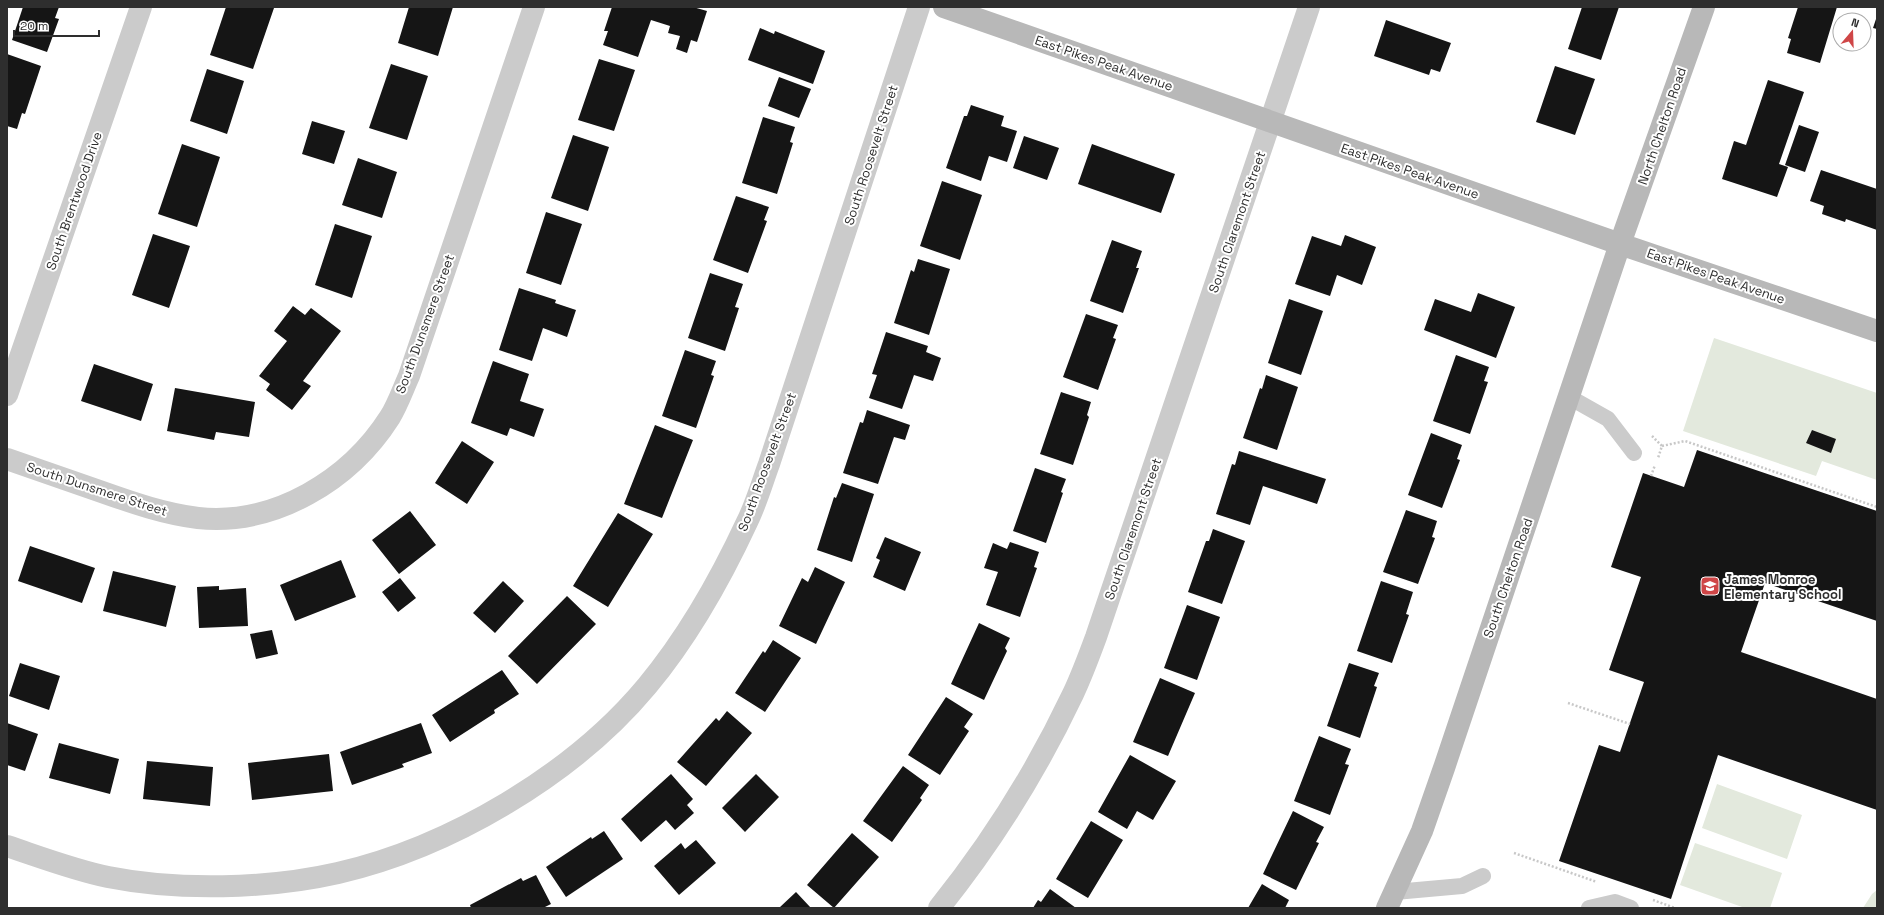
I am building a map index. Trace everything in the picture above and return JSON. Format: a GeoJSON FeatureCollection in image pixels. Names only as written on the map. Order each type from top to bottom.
{"type":"FeatureCollection","features":[{"type":"Feature","properties":{"kind":"main road","name":"East Pikes Peak Avenue"},"geometry":{"type":"LineString","coordinates":[[944,7],[1620,244],[1877,331]]}},
{"type":"Feature","properties":{"kind":"main road","name":"North Chelton Road"},"geometry":{"type":"LineString","coordinates":[[1620,244],[1704,7]]}},
{"type":"Feature","properties":{"kind":"main road","name":"South Chelton Road"},"geometry":{"type":"LineString","coordinates":[[1391,900],[1422,830],[1620,244]]}},
{"type":"Feature","properties":{"kind":"street","name":"South Brentwood Drive"},"geometry":{"type":"LineString","coordinates":[[7,395],[142,7]]}},
{"type":"Feature","properties":{"kind":"street","name":"South Dunsmere Street"},"geometry":{"type":"LineString","coordinates":[[7,459],[130,502],[169,513],[199,518],[229,518],[262,513],[293,502],[326,483],[350,466],[371,443],[390,416],[409,376],[534,7]]}},
{"type":"Feature","properties":{"kind":"street","name":"South Roosevelt Street"},"geometry":{"type":"LineString","coordinates":[[7,846],[107,877],[147,883],[189,886],[239,885],[291,881],[338,873],[388,858],[435,840],[488,814],[576,755],[615,722],[669,658],[720,575],[748,521],[769,464],[919,7]]}},
{"type":"Feature","properties":{"kind":"street","name":"South Claremont Street"},"geometry":{"type":"LineString","coordinates":[[939,908],[967,873],[1008,813],[1046,747],[1074,693],[1096,637],[1310,7]]}},
{"type":"Feature","properties":{"kind":"lane"},"geometry":{"type":"LineString","coordinates":[[1569,397],[1608,419],[1634,453]]}},
{"type":"Feature","properties":{"kind":"lane"},"geometry":{"type":"LineString","coordinates":[[1391,900],[1462,886],[1482,876]]}},
{"type":"Feature","properties":{"kind":"lane"},"geometry":{"type":"LineString","coordinates":[[1589,908],[1615,902],[1631,908]]}},
{"type":"Feature","properties":{"kind":"path"},"geometry":{"type":"LineString","coordinates":[[1662,446],[1685,441],[1877,507]]}},
{"type":"Feature","properties":{"kind":"path"},"geometry":{"type":"LineString","coordinates":[[1568,703],[1630,724]]}},
{"type":"Feature","properties":{"kind":"path"},"geometry":{"type":"LineString","coordinates":[[1514,853],[1598,882]]}},
{"type":"Feature","properties":{"kind":"path"},"geometry":{"type":"LineString","coordinates":[[1650,900],[1675,908]]}},
{"type":"Feature","properties":{"kind":"shaded area"},"geometry":{"type":"Polygon","coordinates":[[[1714,338],[1877,393],[1877,480],[1822,461],[1816,476],[1683,431],[1714,338]]]}},
{"type":"Feature","properties":{"kind":"shaded area"},"geometry":{"type":"Polygon","coordinates":[[[1717,784],[1802,815],[1787,859],[1702,828],[1717,784]]]}},
{"type":"Feature","properties":{"kind":"shaded area"},"geometry":{"type":"Polygon","coordinates":[[[1695,843],[1782,873],[1770,908],[1745,908],[1680,885],[1695,843]]]}},
{"type":"Feature","properties":{"kind":"shaded area"},"geometry":{"type":"Polygon","coordinates":[[[1877,890],[1877,908],[1863,908],[1872,894],[1877,890]]]}},
{"type":"Feature","properties":{"kind":"building"},"geometry":{"type":"Polygon","coordinates":[[[23,7],[59,7],[55,18],[59,19],[47,52],[12,40],[23,7]]]}},
{"type":"Feature","properties":{"kind":"building"},"geometry":{"type":"Polygon","coordinates":[[[226,7],[274,8],[253,69],[210,55],[226,7]]]}},
{"type":"Feature","properties":{"kind":"building"},"geometry":{"type":"Polygon","coordinates":[[[409,7],[453,7],[438,56],[398,43],[409,7]]]}},
{"type":"Feature","properties":{"kind":"building"},"geometry":{"type":"Polygon","coordinates":[[[612,7],[693,7],[707,11],[697,42],[691,40],[687,53],[676,49],[680,36],[668,33],[670,26],[651,20],[638,57],[603,45],[608,31],[604,31],[612,7]]]}},
{"type":"Feature","properties":{"kind":"building"},"geometry":{"type":"Polygon","coordinates":[[[1582,7],[1619,7],[1601,60],[1568,49],[1582,7]]]}},
{"type":"Feature","properties":{"kind":"building"},"geometry":{"type":"Polygon","coordinates":[[[1798,7],[1837,7],[1835,12],[1832,12],[1832,23],[1820,63],[1787,53],[1791,39],[1788,38],[1798,7]]]}},
{"type":"Feature","properties":{"kind":"building"},"geometry":{"type":"Polygon","coordinates":[[[1877,16],[1877,29],[1873,28],[1877,16]]]}},
{"type":"Feature","properties":{"kind":"building"},"geometry":{"type":"Polygon","coordinates":[[[1386,20],[1451,43],[1440,72],[1431,69],[1429,75],[1374,56],[1386,20]]]}},
{"type":"Feature","properties":{"kind":"building"},"geometry":{"type":"Polygon","coordinates":[[[760,28],[774,34],[775,31],[825,51],[813,84],[748,60],[760,28]]]}},
{"type":"Feature","properties":{"kind":"building"},"geometry":{"type":"Polygon","coordinates":[[[7,54],[41,66],[25,114],[22,113],[17,129],[7,126],[7,54]]]}},
{"type":"Feature","properties":{"kind":"building"},"geometry":{"type":"Polygon","coordinates":[[[599,59],[635,70],[614,131],[578,120],[599,59]]]}},
{"type":"Feature","properties":{"kind":"building"},"geometry":{"type":"Polygon","coordinates":[[[391,64],[428,76],[407,140],[369,128],[391,64]]]}},
{"type":"Feature","properties":{"kind":"building"},"geometry":{"type":"Polygon","coordinates":[[[1555,66],[1595,79],[1575,135],[1536,122],[1555,66]]]}},
{"type":"Feature","properties":{"kind":"building"},"geometry":{"type":"Polygon","coordinates":[[[207,69],[244,81],[227,134],[190,121],[207,69]]]}},
{"type":"Feature","properties":{"kind":"building"},"geometry":{"type":"Polygon","coordinates":[[[779,77],[811,89],[799,118],[768,106],[779,77]]]}},
{"type":"Feature","properties":{"kind":"building"},"geometry":{"type":"Polygon","coordinates":[[[1768,80],[1804,92],[1779,164],[1788,167],[1777,197],[1722,179],[1734,141],[1746,145],[1768,80]]]}},
{"type":"Feature","properties":{"kind":"building"},"geometry":{"type":"Polygon","coordinates":[[[971,105],[1004,116],[1001,126],[1017,131],[1007,162],[989,156],[981,181],[946,168],[964,116],[967,116],[971,105]]]}},
{"type":"Feature","properties":{"kind":"building"},"geometry":{"type":"Polygon","coordinates":[[[763,117],[795,127],[790,142],[793,143],[777,194],[742,183],[763,117]]]}},
{"type":"Feature","properties":{"kind":"building"},"geometry":{"type":"Polygon","coordinates":[[[312,121],[345,131],[334,164],[302,154],[312,121]]]}},
{"type":"Feature","properties":{"kind":"building"},"geometry":{"type":"Polygon","coordinates":[[[1799,125],[1819,132],[1805,172],[1785,165],[1799,125]]]}},
{"type":"Feature","properties":{"kind":"building"},"geometry":{"type":"Polygon","coordinates":[[[573,135],[609,147],[588,211],[551,198],[573,135]]]}},
{"type":"Feature","properties":{"kind":"building"},"geometry":{"type":"Polygon","coordinates":[[[1024,136],[1059,148],[1047,180],[1013,168],[1024,136]]]}},
{"type":"Feature","properties":{"kind":"building"},"geometry":{"type":"Polygon","coordinates":[[[182,144],[220,157],[197,227],[158,214],[182,144]]]}},
{"type":"Feature","properties":{"kind":"building"},"geometry":{"type":"Polygon","coordinates":[[[1092,144],[1175,174],[1161,213],[1078,184],[1092,144]]]}},
{"type":"Feature","properties":{"kind":"building"},"geometry":{"type":"Polygon","coordinates":[[[358,158],[397,172],[382,218],[342,205],[358,158]]]}},
{"type":"Feature","properties":{"kind":"building"},"geometry":{"type":"Polygon","coordinates":[[[1821,170],[1877,189],[1877,230],[1846,219],[1845,222],[1822,214],[1824,206],[1810,201],[1821,170]]]}},
{"type":"Feature","properties":{"kind":"building"},"geometry":{"type":"Polygon","coordinates":[[[942,181],[982,195],[960,260],[920,246],[942,181]]]}},
{"type":"Feature","properties":{"kind":"building"},"geometry":{"type":"Polygon","coordinates":[[[736,196],[769,207],[764,220],[767,221],[748,273],[713,260],[736,196]]]}},
{"type":"Feature","properties":{"kind":"building"},"geometry":{"type":"Polygon","coordinates":[[[546,212],[582,224],[561,285],[526,273],[546,212]]]}},
{"type":"Feature","properties":{"kind":"building"},"geometry":{"type":"Polygon","coordinates":[[[335,224],[372,236],[352,298],[315,285],[335,224]]]}},
{"type":"Feature","properties":{"kind":"building"},"geometry":{"type":"Polygon","coordinates":[[[153,234],[190,246],[169,308],[132,295],[153,234]]]}},
{"type":"Feature","properties":{"kind":"building"},"geometry":{"type":"Polygon","coordinates":[[[1345,235],[1376,247],[1362,285],[1337,275],[1330,296],[1295,284],[1312,236],[1341,246],[1345,235]]]}},
{"type":"Feature","properties":{"kind":"building"},"geometry":{"type":"Polygon","coordinates":[[[1112,240],[1142,251],[1136,268],[1139,268],[1123,313],[1090,301],[1112,240]]]}},
{"type":"Feature","properties":{"kind":"building"},"geometry":{"type":"Polygon","coordinates":[[[918,259],[950,269],[929,335],[894,323],[911,270],[914,272],[918,259]]]}},
{"type":"Feature","properties":{"kind":"building"},"geometry":{"type":"Polygon","coordinates":[[[710,273],[743,284],[735,307],[739,308],[725,351],[688,338],[710,273]]]}},
{"type":"Feature","properties":{"kind":"building"},"geometry":{"type":"Polygon","coordinates":[[[519,288],[556,300],[555,303],[576,310],[567,337],[543,328],[532,361],[499,350],[519,288]]]}},
{"type":"Feature","properties":{"kind":"building"},"geometry":{"type":"Polygon","coordinates":[[[1478,293],[1515,307],[1496,358],[1424,330],[1435,299],[1471,312],[1478,293]]]}},
{"type":"Feature","properties":{"kind":"building"},"geometry":{"type":"Polygon","coordinates":[[[1289,299],[1323,311],[1301,375],[1268,363],[1289,299]]]}},
{"type":"Feature","properties":{"kind":"building"},"geometry":{"type":"Polygon","coordinates":[[[293,306],[305,315],[311,308],[341,331],[303,381],[311,386],[292,410],[266,390],[270,384],[259,376],[287,341],[274,331],[293,306]]]}},
{"type":"Feature","properties":{"kind":"building"},"geometry":{"type":"Polygon","coordinates":[[[1086,314],[1118,325],[1113,338],[1116,339],[1098,390],[1063,377],[1086,314]]]}},
{"type":"Feature","properties":{"kind":"building"},"geometry":{"type":"Polygon","coordinates":[[[886,332],[928,346],[926,352],[941,358],[933,381],[914,375],[902,409],[869,398],[877,375],[872,374],[886,332]]]}},
{"type":"Feature","properties":{"kind":"building"},"geometry":{"type":"Polygon","coordinates":[[[685,350],[716,361],[711,375],[714,376],[696,428],[662,416],[685,350]]]}},
{"type":"Feature","properties":{"kind":"building"},"geometry":{"type":"Polygon","coordinates":[[[1456,355],[1489,367],[1484,381],[1488,382],[1470,434],[1433,421],[1456,355]]]}},
{"type":"Feature","properties":{"kind":"building"},"geometry":{"type":"Polygon","coordinates":[[[493,361],[529,374],[520,401],[544,409],[534,437],[510,428],[507,436],[471,423],[493,361]]]}},
{"type":"Feature","properties":{"kind":"building"},"geometry":{"type":"Polygon","coordinates":[[[94,364],[153,384],[141,421],[81,401],[94,364]]]}},
{"type":"Feature","properties":{"kind":"building"},"geometry":{"type":"Polygon","coordinates":[[[1266,375],[1298,387],[1277,450],[1243,438],[1266,375]]]}},
{"type":"Feature","properties":{"kind":"building"},"geometry":{"type":"Polygon","coordinates":[[[175,388],[255,402],[249,437],[216,432],[214,440],[167,431],[175,388]]]}},
{"type":"Feature","properties":{"kind":"building"},"geometry":{"type":"Polygon","coordinates":[[[1061,392],[1091,402],[1087,415],[1089,417],[1073,465],[1040,454],[1061,392]]]}},
{"type":"Feature","properties":{"kind":"building"},"geometry":{"type":"Polygon","coordinates":[[[867,410],[910,425],[905,440],[894,437],[878,484],[843,473],[860,422],[863,423],[867,410]]]}},
{"type":"Feature","properties":{"kind":"building"},"geometry":{"type":"Polygon","coordinates":[[[655,425],[693,440],[662,518],[624,504],[655,425]]]}},
{"type":"Feature","properties":{"kind":"building"},"geometry":{"type":"Polygon","coordinates":[[[1812,430],[1836,439],[1831,453],[1806,443],[1812,430]]]}},
{"type":"Feature","properties":{"kind":"building"},"geometry":{"type":"Polygon","coordinates":[[[1431,433],[1462,445],[1457,459],[1460,460],[1442,508],[1408,495],[1431,433]]]}},
{"type":"Feature","properties":{"kind":"building"},"geometry":{"type":"Polygon","coordinates":[[[462,441],[494,462],[467,504],[435,483],[462,441]]]}},
{"type":"Feature","properties":{"kind":"building","name":"James Monroe Elementary School"},"geometry":{"type":"Polygon","coordinates":[[[1697,450],[1877,511],[1877,621],[1765,583],[1741,652],[1877,699],[1877,810],[1718,755],[1671,899],[1559,861],[1599,745],[1620,752],[1644,682],[1609,670],[1641,577],[1611,567],[1643,473],[1684,487],[1697,450]]]}},
{"type":"Feature","properties":{"kind":"building"},"geometry":{"type":"Polygon","coordinates":[[[1239,451],[1326,479],[1317,504],[1263,486],[1250,525],[1216,514],[1232,464],[1235,465],[1239,451]]]}},
{"type":"Feature","properties":{"kind":"building"},"geometry":{"type":"Polygon","coordinates":[[[1035,468],[1066,479],[1061,492],[1063,493],[1046,543],[1013,531],[1035,468]]]}},
{"type":"Feature","properties":{"kind":"building"},"geometry":{"type":"Polygon","coordinates":[[[842,483],[874,494],[852,562],[817,550],[834,497],[836,498],[842,483]]]}},
{"type":"Feature","properties":{"kind":"building"},"geometry":{"type":"Polygon","coordinates":[[[1406,510],[1437,521],[1432,537],[1435,538],[1418,584],[1383,572],[1406,510]]]}},
{"type":"Feature","properties":{"kind":"building"},"geometry":{"type":"Polygon","coordinates":[[[410,511],[436,545],[399,574],[372,540],[410,511]]]}},
{"type":"Feature","properties":{"kind":"building"},"geometry":{"type":"Polygon","coordinates":[[[618,513],[653,534],[608,607],[573,586],[618,513]]]}},
{"type":"Feature","properties":{"kind":"building"},"geometry":{"type":"Polygon","coordinates":[[[1213,529],[1245,541],[1222,604],[1188,592],[1206,541],[1209,541],[1213,529]]]}},
{"type":"Feature","properties":{"kind":"building"},"geometry":{"type":"Polygon","coordinates":[[[885,537],[921,552],[905,591],[873,577],[880,560],[876,558],[885,537]]]}},
{"type":"Feature","properties":{"kind":"building"},"geometry":{"type":"Polygon","coordinates":[[[1010,542],[1039,552],[1034,567],[1037,568],[1020,617],[986,605],[998,572],[984,568],[993,543],[1007,549],[1010,542]]]}},
{"type":"Feature","properties":{"kind":"building"},"geometry":{"type":"Polygon","coordinates":[[[30,546],[95,568],[82,603],[18,581],[30,546]]]}},
{"type":"Feature","properties":{"kind":"building"},"geometry":{"type":"Polygon","coordinates":[[[341,560],[356,597],[295,621],[280,585],[341,560]]]}},
{"type":"Feature","properties":{"kind":"building"},"geometry":{"type":"Polygon","coordinates":[[[815,567],[845,582],[816,644],[779,626],[802,578],[808,582],[815,567]]]}},
{"type":"Feature","properties":{"kind":"building"},"geometry":{"type":"Polygon","coordinates":[[[113,571],[176,586],[166,627],[103,611],[113,571]]]}},
{"type":"Feature","properties":{"kind":"building"},"geometry":{"type":"Polygon","coordinates":[[[400,578],[416,598],[398,612],[382,592],[400,578]]]}},
{"type":"Feature","properties":{"kind":"building"},"geometry":{"type":"Polygon","coordinates":[[[503,581],[524,601],[495,633],[473,613],[503,581]]]}},
{"type":"Feature","properties":{"kind":"building"},"geometry":{"type":"Polygon","coordinates":[[[1381,581],[1413,592],[1406,614],[1409,615],[1392,663],[1357,651],[1381,581]]]}},
{"type":"Feature","properties":{"kind":"building"},"geometry":{"type":"Polygon","coordinates":[[[219,586],[219,590],[246,588],[248,626],[199,628],[197,587],[219,586]]]}},
{"type":"Feature","properties":{"kind":"building"},"geometry":{"type":"Polygon","coordinates":[[[567,596],[596,624],[537,684],[508,656],[567,596]]]}},
{"type":"Feature","properties":{"kind":"building"},"geometry":{"type":"Polygon","coordinates":[[[1187,605],[1220,617],[1197,680],[1164,668],[1187,605]]]}},
{"type":"Feature","properties":{"kind":"building"},"geometry":{"type":"Polygon","coordinates":[[[979,623],[1010,638],[1005,648],[1007,651],[984,700],[951,684],[979,623]]]}},
{"type":"Feature","properties":{"kind":"building"},"geometry":{"type":"Polygon","coordinates":[[[272,630],[278,654],[256,659],[250,634],[272,630]]]}},
{"type":"Feature","properties":{"kind":"building"},"geometry":{"type":"Polygon","coordinates":[[[773,640],[801,658],[765,712],[735,693],[763,651],[765,653],[773,640]]]}},
{"type":"Feature","properties":{"kind":"building"},"geometry":{"type":"Polygon","coordinates":[[[20,663],[60,676],[49,710],[9,696],[20,663]]]}},
{"type":"Feature","properties":{"kind":"building"},"geometry":{"type":"Polygon","coordinates":[[[1349,663],[1379,673],[1374,686],[1377,687],[1360,738],[1327,726],[1349,663]]]}},
{"type":"Feature","properties":{"kind":"building"},"geometry":{"type":"Polygon","coordinates":[[[502,670],[519,694],[494,710],[495,713],[450,742],[432,715],[502,670]]]}},
{"type":"Feature","properties":{"kind":"building"},"geometry":{"type":"Polygon","coordinates":[[[1160,678],[1195,693],[1168,756],[1133,742],[1160,678]]]}},
{"type":"Feature","properties":{"kind":"building"},"geometry":{"type":"Polygon","coordinates":[[[946,697],[973,714],[964,727],[969,731],[940,775],[908,755],[946,697]]]}},
{"type":"Feature","properties":{"kind":"building"},"geometry":{"type":"Polygon","coordinates":[[[727,711],[752,733],[706,786],[677,762],[716,718],[719,721],[727,711]]]}},
{"type":"Feature","properties":{"kind":"building"},"geometry":{"type":"Polygon","coordinates":[[[7,723],[38,734],[25,771],[7,765],[7,723]]]}},
{"type":"Feature","properties":{"kind":"building"},"geometry":{"type":"Polygon","coordinates":[[[421,723],[432,753],[402,764],[404,767],[352,785],[340,752],[421,723]]]}},
{"type":"Feature","properties":{"kind":"building"},"geometry":{"type":"Polygon","coordinates":[[[1319,736],[1351,749],[1345,764],[1349,765],[1330,815],[1294,801],[1319,736]]]}},
{"type":"Feature","properties":{"kind":"building"},"geometry":{"type":"Polygon","coordinates":[[[59,743],[119,759],[110,794],[49,778],[59,743]]]}},
{"type":"Feature","properties":{"kind":"building"},"geometry":{"type":"Polygon","coordinates":[[[329,754],[333,791],[252,800],[248,763],[329,754]]]}},
{"type":"Feature","properties":{"kind":"building"},"geometry":{"type":"Polygon","coordinates":[[[1130,755],[1176,781],[1153,820],[1137,811],[1127,829],[1098,812],[1130,755]]]}},
{"type":"Feature","properties":{"kind":"building"},"geometry":{"type":"Polygon","coordinates":[[[147,761],[213,767],[210,806],[143,799],[147,761]]]}},
{"type":"Feature","properties":{"kind":"building"},"geometry":{"type":"Polygon","coordinates":[[[903,766],[929,785],[920,798],[922,800],[892,842],[863,821],[903,766]]]}},
{"type":"Feature","properties":{"kind":"building"},"geometry":{"type":"Polygon","coordinates":[[[671,774],[693,799],[687,805],[694,813],[675,830],[666,820],[641,842],[621,819],[671,774]]]}},
{"type":"Feature","properties":{"kind":"building"},"geometry":{"type":"Polygon","coordinates":[[[756,774],[779,797],[745,832],[722,808],[756,774]]]}},
{"type":"Feature","properties":{"kind":"building"},"geometry":{"type":"Polygon","coordinates":[[[1293,811],[1324,827],[1316,842],[1319,843],[1296,890],[1263,874],[1293,811]]]}},
{"type":"Feature","properties":{"kind":"building"},"geometry":{"type":"Polygon","coordinates":[[[1091,821],[1123,840],[1088,898],[1056,879],[1091,821]]]}},
{"type":"Feature","properties":{"kind":"building"},"geometry":{"type":"Polygon","coordinates":[[[604,831],[623,859],[566,897],[546,867],[591,837],[592,839],[604,831]]]}},
{"type":"Feature","properties":{"kind":"building"},"geometry":{"type":"Polygon","coordinates":[[[852,833],[879,857],[834,908],[807,885],[852,833]]]}},
{"type":"Feature","properties":{"kind":"building"},"geometry":{"type":"Polygon","coordinates":[[[696,840],[716,863],[679,895],[654,866],[681,843],[685,849],[696,840]]]}},
{"type":"Feature","properties":{"kind":"building"},"geometry":{"type":"Polygon","coordinates":[[[536,875],[551,904],[543,908],[471,908],[470,905],[521,878],[523,881],[536,875]]]}},
{"type":"Feature","properties":{"kind":"building"},"geometry":{"type":"Polygon","coordinates":[[[1262,884],[1289,900],[1285,908],[1248,908],[1262,884]]]}},
{"type":"Feature","properties":{"kind":"building"},"geometry":{"type":"Polygon","coordinates":[[[1050,889],[1076,908],[1033,908],[1038,900],[1041,902],[1050,889]]]}},
{"type":"Feature","properties":{"kind":"building"},"geometry":{"type":"Polygon","coordinates":[[[796,892],[811,908],[779,908],[796,892]]]}},
{"type":"Feature","properties":{"kind":"place","name":"James Monroe Elementary School"},"geometry":{"type":"Point","coordinates":[1710,586]}}]}
